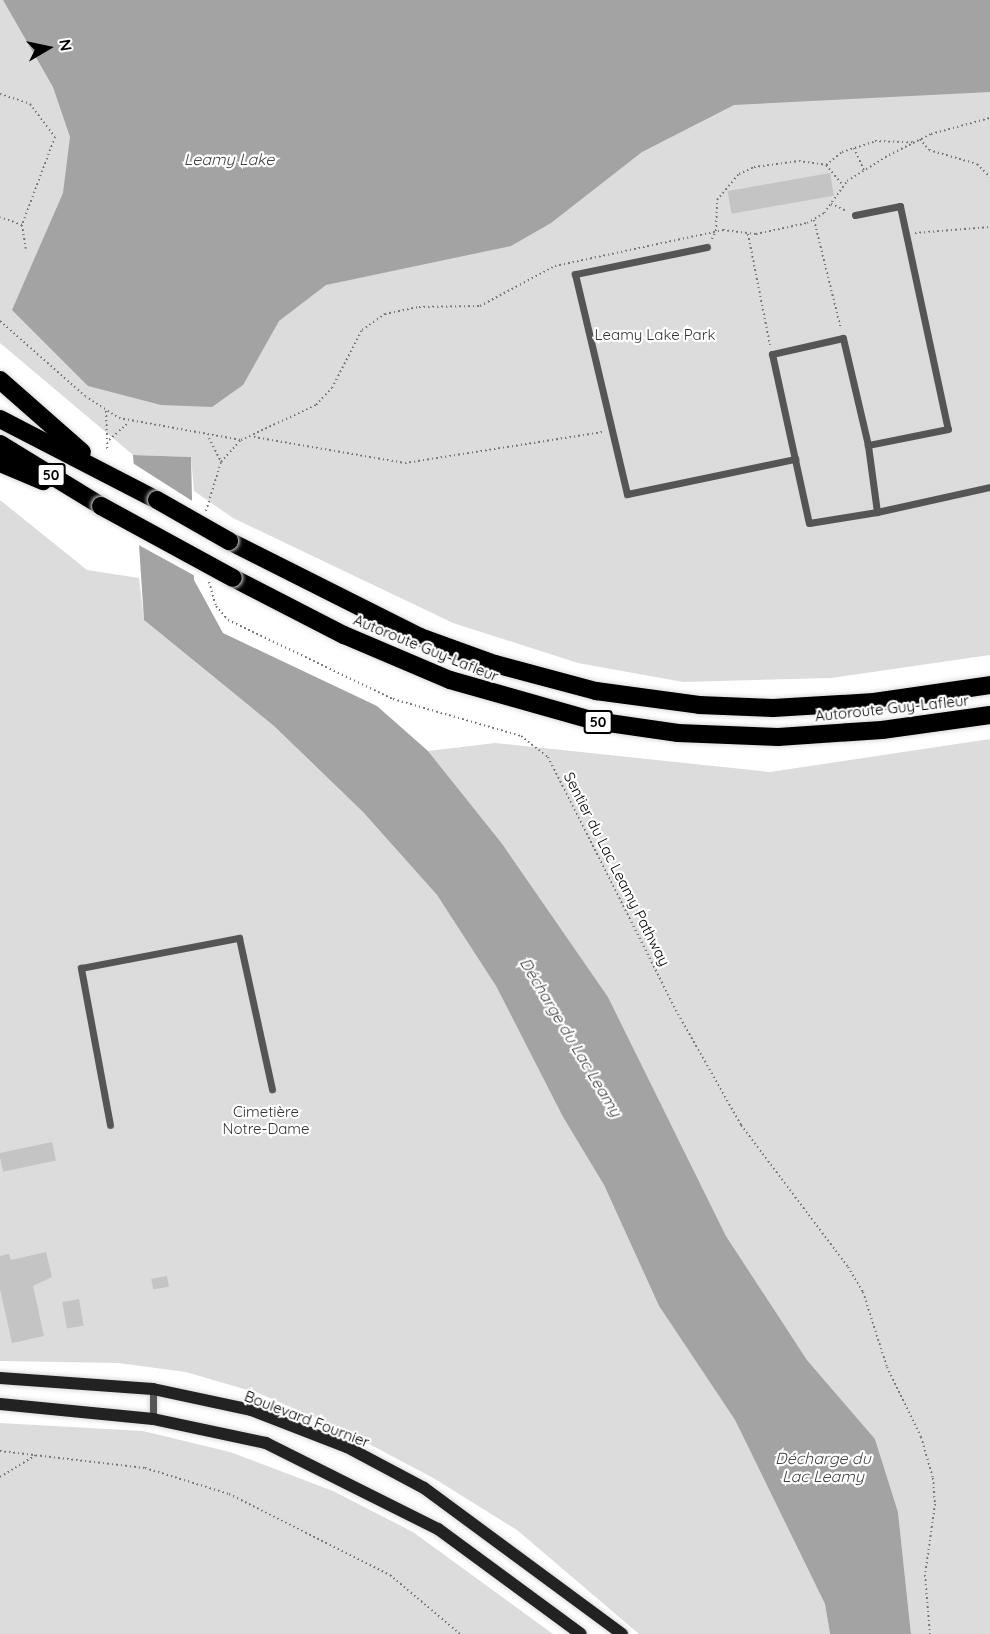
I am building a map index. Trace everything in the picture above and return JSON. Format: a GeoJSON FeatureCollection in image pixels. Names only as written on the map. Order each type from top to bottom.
{"type":"FeatureCollection","features":[{"type":"Feature","properties":{"kind":"highway"},"geometry":{"type":"LineString","coordinates":[[0,380],[96,465]]}},
{"type":"Feature","properties":{"kind":"highway","name":"Autoroute Guy-Lafleur"},"geometry":{"type":"LineString","coordinates":[[0,419],[96,465],[229,541],[404,630],[495,664],[596,691],[690,704],[772,708],[880,701],[990,685]]}},
{"type":"Feature","properties":{"kind":"highway","name":"Autoroute Guy-Lafleur"},"geometry":{"type":"LineString","coordinates":[[0,444],[101,506],[232,578],[344,635],[450,680],[596,721],[678,733],[770,737],[874,731],[990,715]]}},
{"type":"Feature","properties":{"kind":"highway"},"geometry":{"type":"LineString","coordinates":[[0,463],[101,506]]}},
{"type":"Feature","properties":{"kind":"main road","name":"Boulevard Fournier"},"geometry":{"type":"LineString","coordinates":[[0,1378],[153,1389],[251,1410],[347,1447],[424,1488],[622,1634]]}},
{"type":"Feature","properties":{"kind":"main road"},"geometry":{"type":"LineString","coordinates":[[0,1404],[153,1419],[266,1443],[384,1497],[497,1569],[580,1634]]}},
{"type":"Feature","properties":{"kind":"lane"},"geometry":{"type":"LineString","coordinates":[[855,215],[900,206],[948,429],[868,445]]}},
{"type":"Feature","properties":{"kind":"lane"},"geometry":{"type":"LineString","coordinates":[[707,247],[575,274],[627,494],[795,459]]}},
{"type":"Feature","properties":{"kind":"lane"},"geometry":{"type":"LineString","coordinates":[[877,512],[868,445],[843,338],[772,354],[809,523],[877,512],[990,487]]}},
{"type":"Feature","properties":{"kind":"lane"},"geometry":{"type":"LineString","coordinates":[[110,1125],[81,968],[239,938],[272,1089]]}},
{"type":"Feature","properties":{"kind":"lane"},"geometry":{"type":"LineString","coordinates":[[153,1389],[153,1419]]}},
{"type":"Feature","properties":{"kind":"path"},"geometry":{"type":"LineString","coordinates":[[0,94],[30,104],[55,137],[22,225],[26,249]]}},
{"type":"Feature","properties":{"kind":"path"},"geometry":{"type":"LineString","coordinates":[[919,139],[929,150],[977,164],[990,177]]}},
{"type":"Feature","properties":{"kind":"path"},"geometry":{"type":"LineString","coordinates":[[707,247],[716,231],[717,200],[739,174],[754,167],[799,161],[826,165],[854,148],[875,141],[913,142]]}},
{"type":"Feature","properties":{"kind":"path"},"geometry":{"type":"LineString","coordinates":[[854,148],[864,171]]}},
{"type":"Feature","properties":{"kind":"path"},"geometry":{"type":"LineString","coordinates":[[826,165],[843,185]]}},
{"type":"Feature","properties":{"kind":"path"},"geometry":{"type":"LineString","coordinates":[[831,204],[855,215]]}},
{"type":"Feature","properties":{"kind":"path"},"geometry":{"type":"LineString","coordinates":[[0,217],[22,225]]}},
{"type":"Feature","properties":{"kind":"path"},"geometry":{"type":"LineString","coordinates":[[814,220],[843,338]]}},
{"type":"Feature","properties":{"kind":"path"},"geometry":{"type":"LineString","coordinates":[[907,235],[990,227]]}},
{"type":"Feature","properties":{"kind":"path"},"geometry":{"type":"LineString","coordinates":[[748,234],[772,354]]}},
{"type":"Feature","properties":{"kind":"path"},"geometry":{"type":"LineString","coordinates":[[0,321],[106,411],[129,422],[208,437],[241,440],[221,462],[206,513]]}},
{"type":"Feature","properties":{"kind":"path"},"geometry":{"type":"LineString","coordinates":[[106,411],[109,440],[107,449]]}},
{"type":"Feature","properties":{"kind":"path"},"geometry":{"type":"LineString","coordinates":[[109,440],[129,422]]}},
{"type":"Feature","properties":{"kind":"path"},"geometry":{"type":"LineString","coordinates":[[254,437],[405,463],[612,430]]}},
{"type":"Feature","properties":{"kind":"path"},"geometry":{"type":"LineString","coordinates":[[208,437],[221,462]]}},
{"type":"Feature","properties":{"kind":"path","name":"Sentier du Lac Leamy Pathway"},"geometry":{"type":"LineString","coordinates":[[208,578],[213,600],[228,620],[393,699],[521,736],[548,757],[597,847],[673,1005],[744,1131],[848,1267],[862,1292],[887,1367],[921,1437],[933,1478],[935,1504],[925,1575],[930,1634]]}},
{"type":"Feature","properties":{"kind":"path"},"geometry":{"type":"LineString","coordinates":[[0,1451],[145,1468],[229,1494],[390,1575],[459,1633],[466,1634]]}},
{"type":"Feature","properties":{"kind":"path"},"geometry":{"type":"LineString","coordinates":[[0,1478],[37,1454]]}},
{"type":"Feature","properties":{"kind":"green space","name":"Leamy Lake Park"},"geometry":{"type":"Polygon","coordinates":[[[0,0],[990,0],[990,655],[831,678],[683,682],[578,663],[453,623],[233,518],[194,491],[191,457],[133,455],[0,343],[0,0]]]}},
{"type":"Feature","properties":{"kind":"green space","name":"Cimetière Notre-Dame"},"geometry":{"type":"Polygon","coordinates":[[[0,500],[87,570],[139,578],[144,620],[274,726],[363,812],[437,895],[496,986],[563,1117],[604,1185],[659,1306],[735,1420],[825,1604],[830,1634],[639,1634],[517,1530],[435,1479],[339,1428],[258,1393],[186,1372],[118,1363],[0,1361],[0,500]]]}},
{"type":"Feature","properties":{"kind":"green space"},"geometry":{"type":"Polygon","coordinates":[[[990,739],[990,1634],[911,1634],[898,1512],[875,1439],[807,1360],[726,1236],[608,997],[508,852],[428,751],[495,743],[770,772],[990,739]]]}},
{"type":"Feature","properties":{"kind":"green space"},"geometry":{"type":"Polygon","coordinates":[[[0,1423],[143,1431],[230,1452],[333,1491],[413,1532],[553,1634],[0,1634],[0,1423]]]}},
{"type":"Feature","properties":{"kind":"water","name":"Leamy Lake"},"geometry":{"type":"Polygon","coordinates":[[[3,0],[990,0],[990,92],[734,105],[642,152],[551,223],[511,246],[326,285],[279,321],[243,385],[212,407],[161,405],[88,386],[12,310],[63,193],[70,137],[53,87],[3,0]]]}},
{"type":"Feature","properties":{"kind":"water","name":"Décharge du Lac Leamy"},"geometry":{"type":"Polygon","coordinates":[[[133,455],[191,457],[194,580],[223,633],[377,706],[428,751],[503,845],[608,997],[726,1236],[807,1360],[875,1439],[898,1512],[911,1634],[830,1634],[825,1604],[735,1420],[659,1306],[604,1185],[563,1117],[496,986],[437,895],[363,812],[274,726],[144,620],[133,455]]]}},
{"type":"Feature","properties":{"kind":"pier"},"geometry":{"type":"Polygon","coordinates":[[[131,462],[197,504],[197,577],[135,543],[131,462]]]}},
{"type":"Feature","properties":{"kind":"building"},"geometry":{"type":"Polygon","coordinates":[[[830,173],[834,196],[732,214],[728,191],[830,173]]]}},
{"type":"Feature","properties":{"kind":"building"},"geometry":{"type":"Polygon","coordinates":[[[52,1142],[56,1161],[3,1172],[0,1153],[52,1142]]]}},
{"type":"Feature","properties":{"kind":"building"},"geometry":{"type":"Polygon","coordinates":[[[46,1252],[52,1277],[33,1286],[44,1336],[12,1343],[0,1289],[0,1256],[9,1254],[11,1260],[46,1252]]]}},
{"type":"Feature","properties":{"kind":"building"},"geometry":{"type":"Polygon","coordinates":[[[167,1276],[169,1287],[153,1290],[151,1279],[167,1276]]]}},
{"type":"Feature","properties":{"kind":"building"},"geometry":{"type":"Polygon","coordinates":[[[79,1299],[84,1326],[67,1329],[62,1302],[79,1299]]]}}]}
